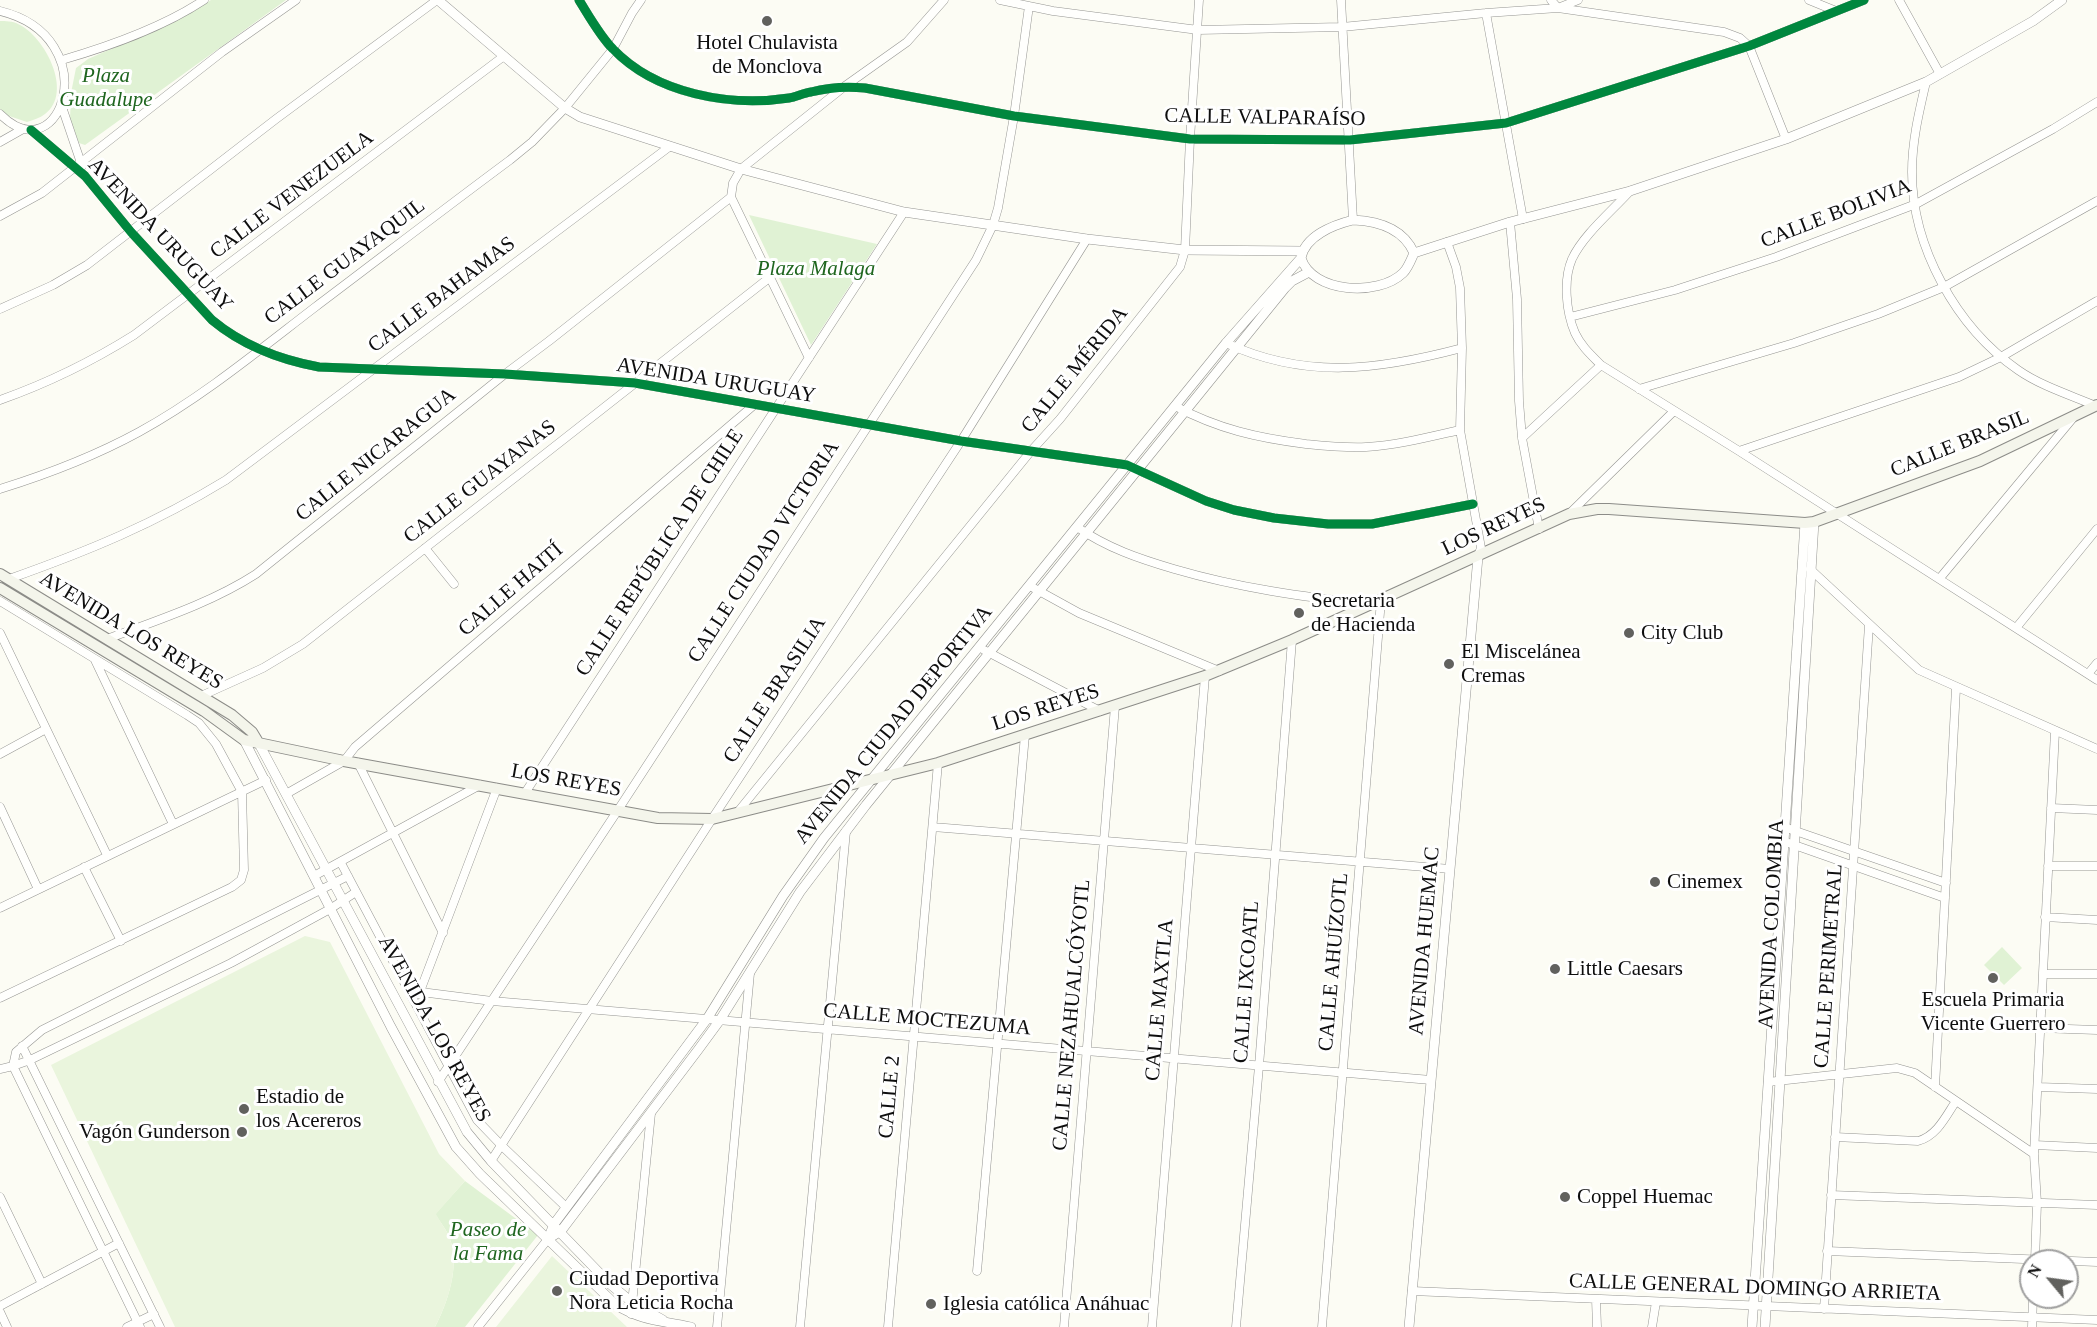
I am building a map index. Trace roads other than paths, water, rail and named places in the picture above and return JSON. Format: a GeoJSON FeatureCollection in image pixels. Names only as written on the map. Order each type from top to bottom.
{"type":"FeatureCollection","features":[{"type":"Feature","properties":{"kind":"main road","name":"CALLE BRASIL"},"geometry":{"type":"LineString","coordinates":[[1835,513],[1967,466],[2096,406]]}},
{"type":"Feature","properties":{"kind":"main road","name":"LOS REYES"},"geometry":{"type":"LineString","coordinates":[[244,740],[344,761],[481,784],[658,818],[712,819],[873,777],[938,763],[1205,676],[1292,640],[1569,514],[1609,508],[1809,523],[1835,513]]}},
{"type":"Feature","properties":{"kind":"main road","name":"AVENIDA LOS REYES"},"geometry":{"type":"LineString","coordinates":[[4,577],[201,696],[244,724],[258,742]]}},
{"type":"Feature","properties":{"kind":"main road","name":"AVENIDA LOS REYES"},"geometry":{"type":"LineString","coordinates":[[0,588],[204,711],[244,740]]}},
{"type":"Feature","properties":{"kind":"street"},"geometry":{"type":"LineString","coordinates":[[0,11],[21,17],[44,34],[56,48],[62,60],[95,50],[147,29],[204,0]]}},
{"type":"Feature","properties":{"kind":"street"},"geometry":{"type":"LineString","coordinates":[[0,216],[42,193],[222,52],[296,0]]}},
{"type":"Feature","properties":{"kind":"street"},"geometry":{"type":"LineString","coordinates":[[0,309],[53,285],[87,265],[268,125],[438,0],[565,108],[580,117],[741,169],[904,212],[1087,239],[1185,250],[1302,255]]}},
{"type":"Feature","properties":{"kind":"street","name":"CALLE VALPARAÍSO"},"geometry":{"type":"LineString","coordinates":[[579,0],[613,49],[635,67],[662,82],[688,92],[718,98],[762,100],[790,98],[809,92],[845,86],[1014,116],[1190,139],[1350,140],[1506,123],[1749,46],[1864,0]]}},
{"type":"Feature","properties":{"kind":"street","name":"CALLE GUAYAQUIL"},"geometry":{"type":"LineString","coordinates":[[0,489],[74,463],[141,431],[261,349],[510,160],[532,142],[565,108],[613,49],[641,0]]}},
{"type":"Feature","properties":{"kind":"street"},"geometry":{"type":"LineString","coordinates":[[809,358],[731,197],[733,183],[741,169],[845,86],[907,42],[944,0]]}},
{"type":"Feature","properties":{"kind":"street"},"geometry":{"type":"LineString","coordinates":[[1000,0],[1198,30],[1342,27],[1558,8],[1724,32],[1740,38],[1749,46],[1786,139]]}},
{"type":"Feature","properties":{"kind":"street","name":"CALLE MÉRIDA"},"geometry":{"type":"LineString","coordinates":[[736,814],[1175,275],[1184,259],[1185,250],[1199,0]]}},
{"type":"Feature","properties":{"kind":"street"},"geometry":{"type":"LineString","coordinates":[[1341,0],[1353,220]]}},
{"type":"Feature","properties":{"kind":"street"},"geometry":{"type":"LineString","coordinates":[[1551,0],[1558,8]]}},
{"type":"Feature","properties":{"kind":"street"},"geometry":{"type":"LineString","coordinates":[[1558,8],[1578,0]]}},
{"type":"Feature","properties":{"kind":"street"},"geometry":{"type":"LineString","coordinates":[[1809,0],[1836,11]]}},
{"type":"Feature","properties":{"kind":"street"},"geometry":{"type":"LineString","coordinates":[[1899,0],[1940,74]]}},
{"type":"Feature","properties":{"kind":"street"},"geometry":{"type":"LineString","coordinates":[[1414,253],[1510,222],[1630,191],[1786,139],[1926,82],[2033,21],[2062,0]]}},
{"type":"Feature","properties":{"kind":"street","name":"CALLE CIUDAD VICTORIA"},"geometry":{"type":"LineString","coordinates":[[438,1082],[963,280],[993,225],[1003,185],[1029,6]]}},
{"type":"Feature","properties":{"kind":"street"},"geometry":{"type":"LineString","coordinates":[[0,15],[11,13]]}},
{"type":"Feature","properties":{"kind":"street"},"geometry":{"type":"LineString","coordinates":[[1486,13],[1523,219]]}},
{"type":"Feature","properties":{"kind":"street","name":"CALLE VENEZUELA"},"geometry":{"type":"LineString","coordinates":[[0,400],[41,386],[96,359],[134,335],[504,56]]}},
{"type":"Feature","properties":{"kind":"street","name":"AVENIDA URUGUAY"},"geometry":{"type":"LineString","coordinates":[[62,60],[65,81],[62,104],[78,165],[85,176],[131,232],[188,295],[224,330],[261,349],[301,364],[319,367],[505,374],[635,384],[961,441],[1127,465],[1183,491],[1234,510],[1274,518],[1328,524],[1372,524],[1473,504]]}},
{"type":"Feature","properties":{"kind":"street"},"geometry":{"type":"LineString","coordinates":[[1926,82],[1913,146],[1912,174],[1916,204],[1929,255],[1944,287],[1976,335],[2001,357],[2019,371],[2042,383],[2096,406]]}},
{"type":"Feature","properties":{"kind":"street","name":"CALLE BOLIVIA"},"geometry":{"type":"LineString","coordinates":[[1570,317],[1675,290],[1776,258],[1916,204],[2053,129],[2097,102]]}},
{"type":"Feature","properties":{"kind":"street"},"geometry":{"type":"LineString","coordinates":[[0,142],[27,130],[42,128],[56,116],[62,104]]}},
{"type":"Feature","properties":{"kind":"street","name":"AVENIDA URUGUAY"},"geometry":{"type":"LineString","coordinates":[[0,114],[15,126],[27,130],[78,165]]}},
{"type":"Feature","properties":{"kind":"street","name":"CALLE BAHAMAS"},"geometry":{"type":"LineString","coordinates":[[4,577],[81,554],[181,507],[226,480],[669,147]]}},
{"type":"Feature","properties":{"kind":"street"},"geometry":{"type":"LineString","coordinates":[[1630,191],[1583,242],[1572,259],[1567,294],[1570,317],[1575,333],[1584,348],[1601,365],[1940,578],[2097,680]]}},
{"type":"Feature","properties":{"kind":"street","name":"CALLE NICARAGUA"},"geometry":{"type":"LineString","coordinates":[[107,639],[216,596],[236,587],[256,573],[731,197]]}},
{"type":"Feature","properties":{"kind":"street"},"geometry":{"type":"LineString","coordinates":[[1639,389],[1794,343],[1870,317],[1944,287],[2097,201]]}},
{"type":"Feature","properties":{"kind":"street","name":"CALLE REPÚBLICA DE CHILE"},"geometry":{"type":"LineString","coordinates":[[525,793],[904,212]]}},
{"type":"Feature","properties":{"kind":"street"},"geometry":{"type":"LineString","coordinates":[[1353,220],[1385,225],[1400,233],[1414,253],[1403,273],[1392,281],[1360,289],[1328,284],[1309,272],[1302,255],[1313,239],[1330,227],[1353,220]]}},
{"type":"Feature","properties":{"kind":"street"},"geometry":{"type":"LineString","coordinates":[[1510,222],[1517,299],[1522,438],[1539,529]]}},
{"type":"Feature","properties":{"kind":"street","name":"CALLE BRASILIA"},"geometry":{"type":"LineString","coordinates":[[491,1161],[712,819],[961,441],[1087,239]]}},
{"type":"Feature","properties":{"kind":"street"},"geometry":{"type":"LineString","coordinates":[[1447,242],[1459,277],[1462,348],[1460,430],[1481,548],[1478,557]]}},
{"type":"Feature","properties":{"kind":"street","name":"AVENIDA CIUDAD DEPORTIVA"},"geometry":{"type":"LineString","coordinates":[[558,1228],[566,1208],[707,1019],[783,897],[824,838],[1175,406],[1302,255]]}},
{"type":"Feature","properties":{"kind":"street","name":"AVENIDA CIUDAD DEPORTIVA"},"geometry":{"type":"LineString","coordinates":[[478,1327],[651,1112],[720,1020],[800,892],[846,831],[1285,288],[1309,272]]}},
{"type":"Feature","properties":{"kind":"street","name":"CALLE GUAYANAS"},"geometry":{"type":"LineString","coordinates":[[201,696],[263,668],[303,644],[769,278]]}},
{"type":"Feature","properties":{"kind":"street"},"geometry":{"type":"LineString","coordinates":[[1739,451],[1953,380],[2001,357],[2097,301]]}},
{"type":"Feature","properties":{"kind":"street"},"geometry":{"type":"LineString","coordinates":[[1226,344],[1282,363],[1329,368],[1374,367],[1421,359],[1462,348]]}},
{"type":"Feature","properties":{"kind":"street"},"geometry":{"type":"LineString","coordinates":[[1522,438],[1601,365]]}},
{"type":"Feature","properties":{"kind":"street","name":"CALLE HAITÍ"},"geometry":{"type":"LineString","coordinates":[[286,794],[344,761],[364,739],[754,405]]}},
{"type":"Feature","properties":{"kind":"street"},"geometry":{"type":"LineString","coordinates":[[1175,406],[1223,428],[1254,437],[1336,447],[1365,447],[1400,443],[1460,430]]}},
{"type":"Feature","properties":{"kind":"street"},"geometry":{"type":"LineString","coordinates":[[1569,514],[1674,411]]}},
{"type":"Feature","properties":{"kind":"street"},"geometry":{"type":"LineString","coordinates":[[1940,578],[2075,417]]}},
{"type":"Feature","properties":{"kind":"street","name":"AVENIDA COLOMBIA"},"geometry":{"type":"LineString","coordinates":[[1752,1327],[1801,562],[1809,523]]}},
{"type":"Feature","properties":{"kind":"street","name":"AVENIDA COLOMBIA"},"geometry":{"type":"LineString","coordinates":[[1765,1327],[1810,570],[1809,523]]}},
{"type":"Feature","properties":{"kind":"street"},"geometry":{"type":"LineString","coordinates":[[1077,527],[1130,556],[1197,576],[1241,587],[1302,597],[1376,602]]}},
{"type":"Feature","properties":{"kind":"street"},"geometry":{"type":"LineString","coordinates":[[2016,628],[2097,529]]}},
{"type":"Feature","properties":{"kind":"street"},"geometry":{"type":"LineString","coordinates":[[425,548],[454,584]]}},
{"type":"Feature","properties":{"kind":"street","name":"AVENIDA HUEMAC"},"geometry":{"type":"LineString","coordinates":[[1409,1327],[1478,557]]}},
{"type":"Feature","properties":{"kind":"street"},"geometry":{"type":"LineString","coordinates":[[1801,562],[1911,664],[1928,675],[2097,749]]}},
{"type":"Feature","properties":{"kind":"street"},"geometry":{"type":"LineString","coordinates":[[1030,586],[1079,613],[1219,671]]}},
{"type":"Feature","properties":{"kind":"street"},"geometry":{"type":"LineString","coordinates":[[0,602],[199,723],[216,744],[242,792],[244,870],[241,880],[232,887],[0,998]]}},
{"type":"Feature","properties":{"kind":"street","name":"CALLE AHUÍZOTL"},"geometry":{"type":"LineString","coordinates":[[1322,1327],[1360,861],[1376,602]]}},
{"type":"Feature","properties":{"kind":"street","name":"CALLE PERIMETRAL"},"geometry":{"type":"LineString","coordinates":[[1824,1309],[1869,625]]}},
{"type":"Feature","properties":{"kind":"street"},"geometry":{"type":"LineString","coordinates":[[0,633],[107,855]]}},
{"type":"Feature","properties":{"kind":"street","name":"CALLE IXCOATL"},"geometry":{"type":"LineString","coordinates":[[1236,1327],[1292,640]]}},
{"type":"Feature","properties":{"kind":"street"},"geometry":{"type":"LineString","coordinates":[[980,648],[1100,711]]}},
{"type":"Feature","properties":{"kind":"street"},"geometry":{"type":"LineString","coordinates":[[94,658],[173,824]]}},
{"type":"Feature","properties":{"kind":"street"},"geometry":{"type":"LineString","coordinates":[[2088,674],[2097,663]]}},
{"type":"Feature","properties":{"kind":"street","name":"CALLE MAXTLA"},"geometry":{"type":"LineString","coordinates":[[1152,1327],[1205,676]]}},
{"type":"Feature","properties":{"kind":"street"},"geometry":{"type":"LineString","coordinates":[[1935,1087],[1956,688]]}},
{"type":"Feature","properties":{"kind":"street","name":"CALLE NEZAHUALCÓYOTL"},"geometry":{"type":"LineString","coordinates":[[1064,1327],[1115,706]]}},
{"type":"Feature","properties":{"kind":"street"},"geometry":{"type":"LineString","coordinates":[[0,754],[46,729]]}},
{"type":"Feature","properties":{"kind":"street"},"geometry":{"type":"LineString","coordinates":[[2035,1249],[2035,1149],[2055,731]]}},
{"type":"Feature","properties":{"kind":"street"},"geometry":{"type":"LineString","coordinates":[[977,1271],[1025,735]]}},
{"type":"Feature","properties":{"kind":"street","name":"AVENIDA LOS REYES"},"geometry":{"type":"LineString","coordinates":[[244,740],[456,1147],[480,1174],[616,1305],[644,1319],[663,1320]]}},
{"type":"Feature","properties":{"kind":"street","name":"AVENIDA LOS REYES"},"geometry":{"type":"LineString","coordinates":[[258,742],[438,1082],[467,1132],[491,1161],[611,1285],[633,1303],[663,1320]]}},
{"type":"Feature","properties":{"kind":"street"},"geometry":{"type":"LineString","coordinates":[[358,763],[443,933]]}},
{"type":"Feature","properties":{"kind":"street","name":"CALLE 2"},"geometry":{"type":"LineString","coordinates":[[888,1327],[938,763]]}},
{"type":"Feature","properties":{"kind":"street"},"geometry":{"type":"LineString","coordinates":[[0,908],[266,780]]}},
{"type":"Feature","properties":{"kind":"street"},"geometry":{"type":"LineString","coordinates":[[314,876],[481,784]]}},
{"type":"Feature","properties":{"kind":"street"},"geometry":{"type":"LineString","coordinates":[[414,998],[421,992],[497,788]]}},
{"type":"Feature","properties":{"kind":"street"},"geometry":{"type":"LineString","coordinates":[[0,807],[38,889]]}},
{"type":"Feature","properties":{"kind":"street"},"geometry":{"type":"LineString","coordinates":[[2051,808],[2097,810]]}},
{"type":"Feature","properties":{"kind":"street"},"geometry":{"type":"LineString","coordinates":[[933,827],[1450,869]]}},
{"type":"Feature","properties":{"kind":"street"},"geometry":{"type":"LineString","coordinates":[[1784,827],[1946,883]]}},
{"type":"Feature","properties":{"kind":"street"},"geometry":{"type":"LineString","coordinates":[[801,1327],[846,831]]}},
{"type":"Feature","properties":{"kind":"street"},"geometry":{"type":"LineString","coordinates":[[1783,842],[1945,898]]}},
{"type":"Feature","properties":{"kind":"street"},"geometry":{"type":"LineString","coordinates":[[341,863],[477,1120],[566,1208]]}},
{"type":"Feature","properties":{"kind":"street"},"geometry":{"type":"LineString","coordinates":[[2048,866],[2097,866]]}},
{"type":"Feature","properties":{"kind":"street"},"geometry":{"type":"LineString","coordinates":[[84,867],[121,940]]}},
{"type":"Feature","properties":{"kind":"street"},"geometry":{"type":"LineString","coordinates":[[139,1324],[13,1066],[16,1052],[42,1030],[348,876]]}},
{"type":"Feature","properties":{"kind":"street"},"geometry":{"type":"LineString","coordinates":[[0,1069],[30,1060],[231,963],[330,909],[356,892]]}},
{"type":"Feature","properties":{"kind":"street"},"geometry":{"type":"LineString","coordinates":[[2045,917],[2097,920]]}},
{"type":"Feature","properties":{"kind":"street"},"geometry":{"type":"LineString","coordinates":[[717,1327],[750,970]]}},
{"type":"Feature","properties":{"kind":"street"},"geometry":{"type":"LineString","coordinates":[[2043,974],[2097,974]]}},
{"type":"Feature","properties":{"kind":"street","name":"CALLE MOCTEZUMA"},"geometry":{"type":"LineString","coordinates":[[421,992],[492,1001],[1431,1080]]}},
{"type":"Feature","properties":{"kind":"street"},"geometry":{"type":"LineString","coordinates":[[2040,1029],[2097,1030]]}},
{"type":"Feature","properties":{"kind":"street"},"geometry":{"type":"LineString","coordinates":[[22,1046],[160,1327]]}},
{"type":"Feature","properties":{"kind":"street"},"geometry":{"type":"LineString","coordinates":[[1768,1082],[1903,1068],[1915,1073],[2035,1149],[2097,1148]]}},
{"type":"Feature","properties":{"kind":"street"},"geometry":{"type":"LineString","coordinates":[[2038,1087],[2097,1089]]}},
{"type":"Feature","properties":{"kind":"street"},"geometry":{"type":"LineString","coordinates":[[1835,1137],[1918,1141],[1925,1139],[1938,1128],[1956,1101]]}},
{"type":"Feature","properties":{"kind":"street"},"geometry":{"type":"LineString","coordinates":[[632,1314],[651,1112]]}},
{"type":"Feature","properties":{"kind":"street"},"geometry":{"type":"LineString","coordinates":[[1831,1195],[2097,1205]]}},
{"type":"Feature","properties":{"kind":"street"},"geometry":{"type":"LineString","coordinates":[[0,1197],[42,1284]]}},
{"type":"Feature","properties":{"kind":"street"},"geometry":{"type":"LineString","coordinates":[[0,1306],[119,1243]]}},
{"type":"Feature","properties":{"kind":"street"},"geometry":{"type":"LineString","coordinates":[[1827,1251],[2019,1259]]}},
{"type":"Feature","properties":{"kind":"street"},"geometry":{"type":"LineString","coordinates":[[2079,1261],[2097,1262]]}},
{"type":"Feature","properties":{"kind":"street","name":"CALLE GENERAL DOMINGO ARRIETA"},"geometry":{"type":"LineString","coordinates":[[1412,1291],[2097,1320]]}},
{"type":"Feature","properties":{"kind":"street"},"geometry":{"type":"LineString","coordinates":[[1596,1299],[1596,1327]]}},
{"type":"Feature","properties":{"kind":"street"},"geometry":{"type":"LineString","coordinates":[[1652,1327],[1656,1302]]}},
{"type":"Feature","properties":{"kind":"street"},"geometry":{"type":"LineString","coordinates":[[2032,1309],[2032,1327]]}},
{"type":"Feature","properties":{"kind":"street"},"geometry":{"type":"LineString","coordinates":[[0,1312],[7,1327]]}},
{"type":"Feature","properties":{"kind":"street"},"geometry":{"type":"LineString","coordinates":[[127,1327],[139,1324],[154,1314]]}},
{"type":"Feature","properties":{"kind":"street"},"geometry":{"type":"LineString","coordinates":[[663,1320],[691,1327]]}},
{"type":"Feature","properties":{"kind":"place","name":"Hotel Chulavista de Monclova"},"geometry":{"type":"Point","coordinates":[767,21]}},
{"type":"Feature","properties":{"kind":"place","name":"Secretaria de Hacienda"},"geometry":{"type":"Point","coordinates":[1299,613]}},
{"type":"Feature","properties":{"kind":"place","name":"City Club"},"geometry":{"type":"Point","coordinates":[1629,633]}},
{"type":"Feature","properties":{"kind":"place","name":"El Miscelánea Cremas"},"geometry":{"type":"Point","coordinates":[1449,664]}},
{"type":"Feature","properties":{"kind":"place","name":"Cinemex"},"geometry":{"type":"Point","coordinates":[1655,882]}},
{"type":"Feature","properties":{"kind":"place","name":"Little Caesars"},"geometry":{"type":"Point","coordinates":[1555,969]}},
{"type":"Feature","properties":{"kind":"place","name":"Escuela Primaria Vicente Guerrero"},"geometry":{"type":"Point","coordinates":[1993,978]}},
{"type":"Feature","properties":{"kind":"place","name":"Estadio de los Acereros"},"geometry":{"type":"Point","coordinates":[244,1109]}},
{"type":"Feature","properties":{"kind":"place","name":"Vagón Gunderson"},"geometry":{"type":"Point","coordinates":[242,1132]}},
{"type":"Feature","properties":{"kind":"place","name":"Coppel Huemac"},"geometry":{"type":"Point","coordinates":[1565,1197]}},
{"type":"Feature","properties":{"kind":"place","name":"Ciudad Deportiva Nora Leticia Rocha"},"geometry":{"type":"Point","coordinates":[557,1291]}},
{"type":"Feature","properties":{"kind":"place","name":"Iglesia católica Anáhuac"},"geometry":{"type":"Point","coordinates":[931,1304]}},
{"type":"Feature","properties":{"kind":"park label","name":"Plaza Guadalupe"},"geometry":{"type":"Point","coordinates":[106,88]}},
{"type":"Feature","properties":{"kind":"park label","name":"Plaza Malaga"},"geometry":{"type":"Point","coordinates":[816,269]}},
{"type":"Feature","properties":{"kind":"park label","name":"Paseo de la Fama"},"geometry":{"type":"Point","coordinates":[488,1242]}}]}
